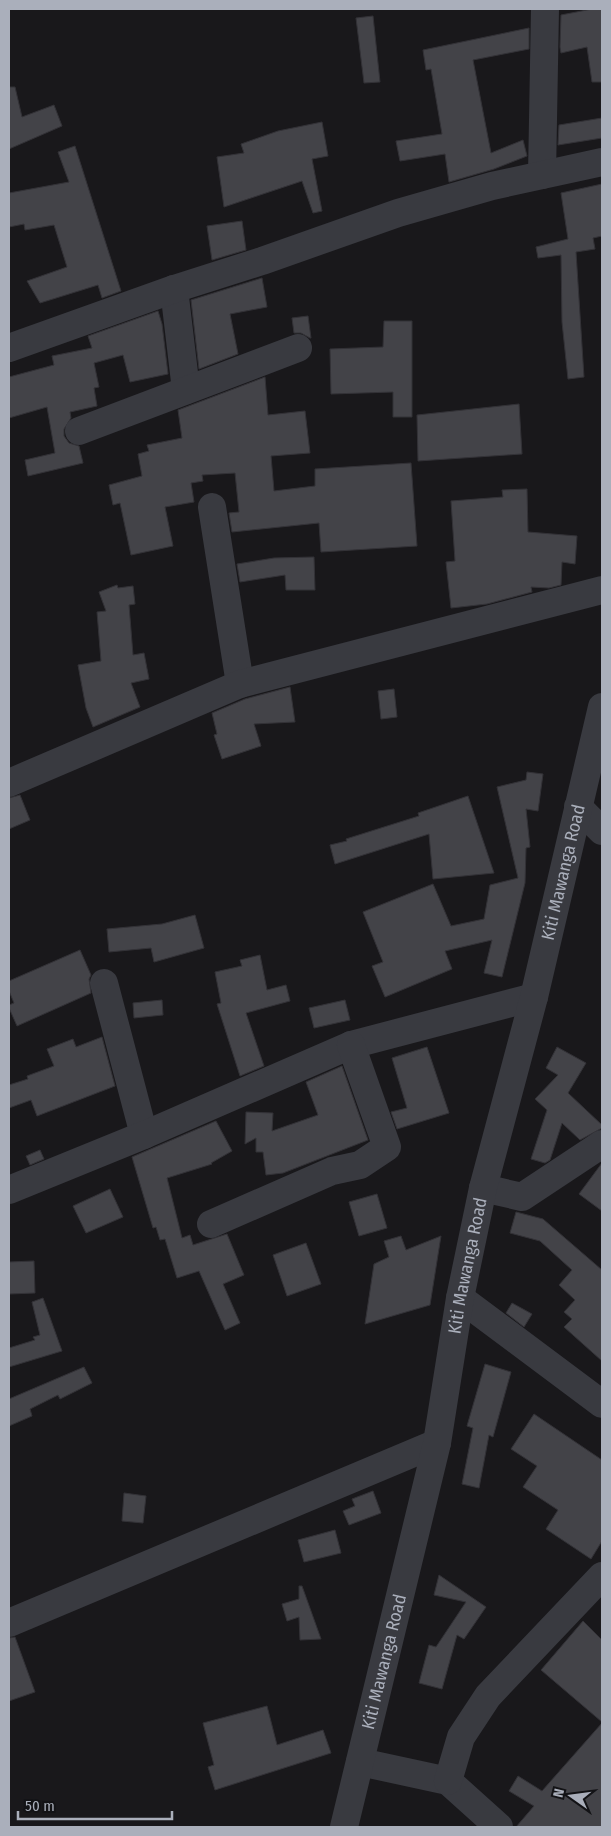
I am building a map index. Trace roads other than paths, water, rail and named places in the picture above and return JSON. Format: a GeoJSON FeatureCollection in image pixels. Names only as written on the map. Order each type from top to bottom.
{"type":"FeatureCollection","features":[{"type":"Feature","properties":{"kind":"street"},"geometry":{"type":"LineString","coordinates":[[542,175],[546,9]]}},
{"type":"Feature","properties":{"kind":"street"},"geometry":{"type":"LineString","coordinates":[[9,348],[174,289],[262,261],[398,213],[492,186],[602,162]]}},
{"type":"Feature","properties":{"kind":"street"},"geometry":{"type":"LineString","coordinates":[[174,289],[186,390]]}},
{"type":"Feature","properties":{"kind":"street"},"geometry":{"type":"LineString","coordinates":[[79,431],[298,348]]}},
{"type":"Feature","properties":{"kind":"street"},"geometry":{"type":"LineString","coordinates":[[212,507],[240,684]]}},
{"type":"Feature","properties":{"kind":"street"},"geometry":{"type":"LineString","coordinates":[[9,783],[240,684],[602,590]]}},
{"type":"Feature","properties":{"kind":"street","name":"Kiti Mawanga Road"},"geometry":{"type":"LineString","coordinates":[[344,1827],[437,1443],[460,1298],[483,1188],[534,997],[602,707]]}},
{"type":"Feature","properties":{"kind":"street"},"geometry":{"type":"LineString","coordinates":[[578,807],[602,831]]}},
{"type":"Feature","properties":{"kind":"street"},"geometry":{"type":"LineString","coordinates":[[104,983],[144,1135]]}},
{"type":"Feature","properties":{"kind":"street"},"geometry":{"type":"LineString","coordinates":[[9,1190],[144,1135],[351,1045],[534,997]]}},
{"type":"Feature","properties":{"kind":"street"},"geometry":{"type":"LineString","coordinates":[[211,1224],[332,1171],[360,1165],[387,1147],[351,1045]]}},
{"type":"Feature","properties":{"kind":"street"},"geometry":{"type":"LineString","coordinates":[[483,1188],[522,1197],[602,1144]]}},
{"type":"Feature","properties":{"kind":"street"},"geometry":{"type":"LineString","coordinates":[[460,1298],[602,1404]]}},
{"type":"Feature","properties":{"kind":"street"},"geometry":{"type":"LineString","coordinates":[[9,1623],[437,1443]]}},
{"type":"Feature","properties":{"kind":"street"},"geometry":{"type":"LineString","coordinates":[[448,1781],[461,1737],[488,1696],[602,1576]]}},
{"type":"Feature","properties":{"kind":"street"},"geometry":{"type":"LineString","coordinates":[[360,1762],[448,1781],[499,1827]]}}]}
